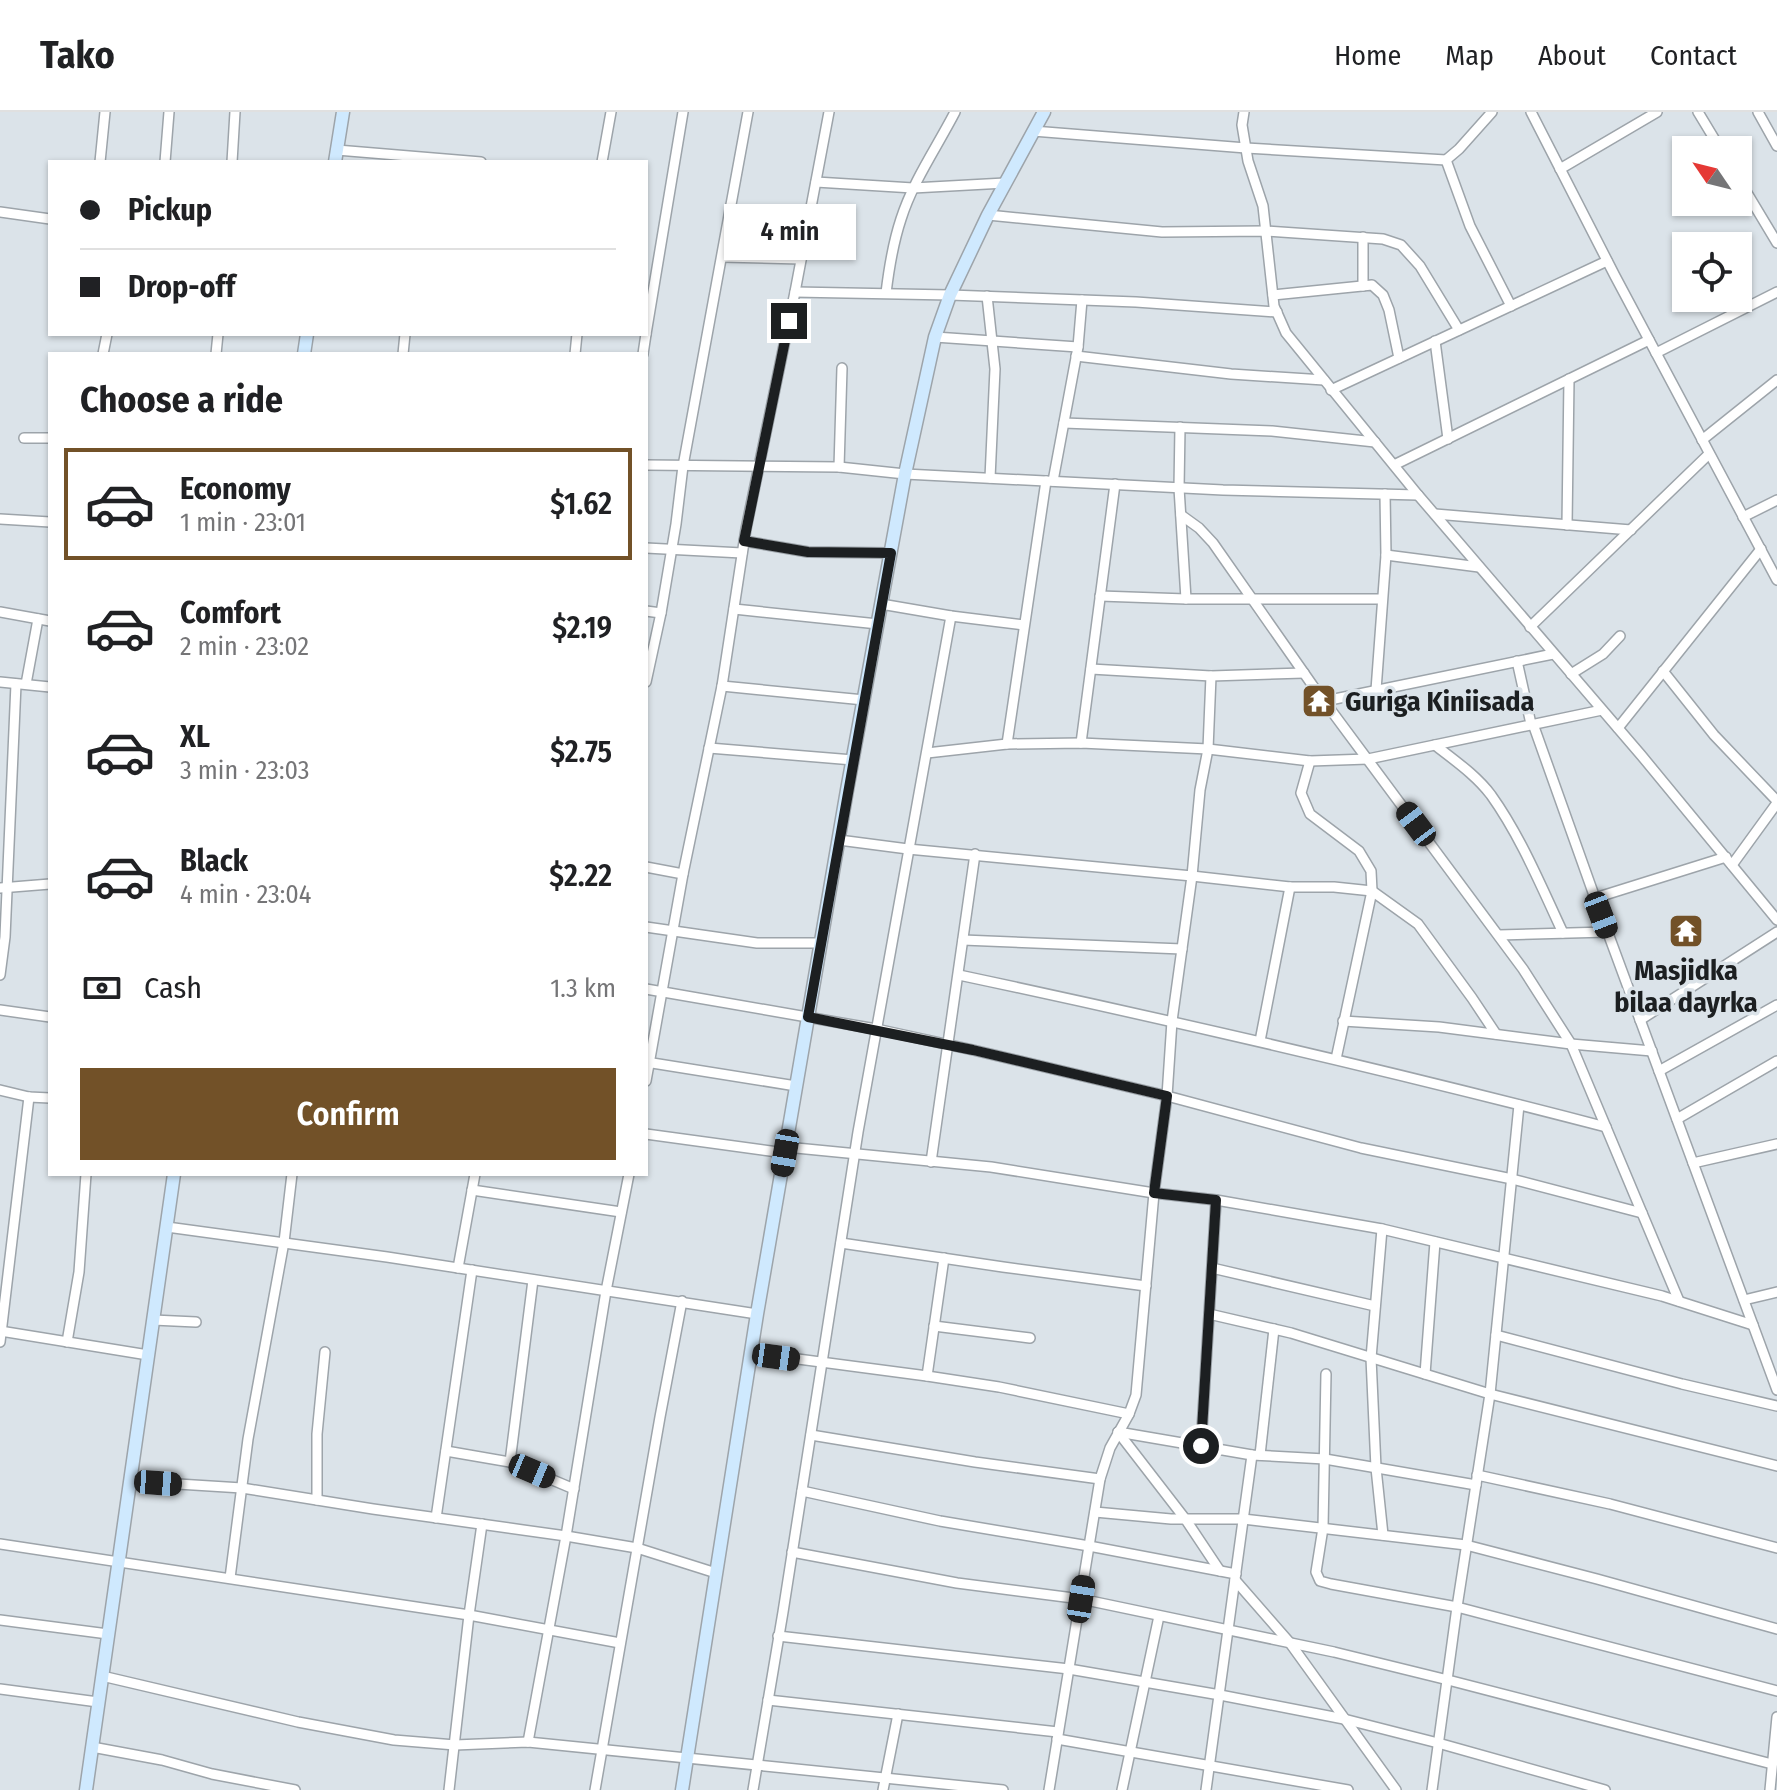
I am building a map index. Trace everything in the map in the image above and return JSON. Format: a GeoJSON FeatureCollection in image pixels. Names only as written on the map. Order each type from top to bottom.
{"type":"FeatureCollection","features":[{"type":"Feature","properties":{"kind":"street"},"geometry":{"type":"LineString","coordinates":[[100,160],[105,112]]}},
{"type":"Feature","properties":{"kind":"street"},"geometry":{"type":"LineString","coordinates":[[165,160],[169,112]]}},
{"type":"Feature","properties":{"kind":"street"},"geometry":{"type":"LineString","coordinates":[[232,160],[235,112]]}},
{"type":"Feature","properties":{"kind":"street"},"geometry":{"type":"LineString","coordinates":[[343,112],[336,156],[433,160]]}},
{"type":"Feature","properties":{"kind":"street"},"geometry":{"type":"LineString","coordinates":[[602,160],[611,112]]}},
{"type":"Feature","properties":{"kind":"street"},"geometry":{"type":"LineString","coordinates":[[648,322],[683,112]]}},
{"type":"Feature","properties":{"kind":"street"},"geometry":{"type":"LineString","coordinates":[[648,669],[661,613],[683,466],[748,112]]}},
{"type":"Feature","properties":{"kind":"street"},"geometry":{"type":"LineString","coordinates":[[796,1086],[648,1062],[722,686],[744,541],[829,112]]}},
{"type":"Feature","properties":{"kind":"street"},"geometry":{"type":"LineString","coordinates":[[886,293],[891,254],[901,217],[913,188],[955,112]]}},
{"type":"Feature","properties":{"kind":"street"},"geometry":{"type":"LineString","coordinates":[[682,1790],[757,1314],[905,474],[935,337],[950,295],[988,215],[1044,112]]}},
{"type":"Feature","properties":{"kind":"street"},"geometry":{"type":"LineString","coordinates":[[1244,112],[1242,125],[1248,161],[1263,206],[1273,295],[1286,333],[1418,495],[1618,728],[1777,920]]}},
{"type":"Feature","properties":{"kind":"street"},"geometry":{"type":"LineString","coordinates":[[1033,131],[1446,160],[1492,112]]}},
{"type":"Feature","properties":{"kind":"street"},"geometry":{"type":"LineString","coordinates":[[1531,112],[1777,580]]}},
{"type":"Feature","properties":{"kind":"street"},"geometry":{"type":"LineString","coordinates":[[1560,169],[1657,112]]}},
{"type":"Feature","properties":{"kind":"street"},"geometry":{"type":"LineString","coordinates":[[1698,112],[1713,136]]}},
{"type":"Feature","properties":{"kind":"street"},"geometry":{"type":"LineString","coordinates":[[1758,112],[1777,146]]}},
{"type":"Feature","properties":{"kind":"street"},"geometry":{"type":"LineString","coordinates":[[1446,160],[1470,226],[1511,306]]}},
{"type":"Feature","properties":{"kind":"street"},"geometry":{"type":"LineString","coordinates":[[816,182],[913,188],[1005,183]]}},
{"type":"Feature","properties":{"kind":"street"},"geometry":{"type":"LineString","coordinates":[[1752,201],[1777,243]]}},
{"type":"Feature","properties":{"kind":"street"},"geometry":{"type":"LineString","coordinates":[[0,212],[48,219]]}},
{"type":"Feature","properties":{"kind":"street"},"geometry":{"type":"LineString","coordinates":[[988,215],[1162,232],[1265,231],[1383,239],[1401,245],[1420,266],[1459,330]]}},
{"type":"Feature","properties":{"kind":"street"},"geometry":{"type":"LineString","coordinates":[[1363,237],[1363,286]]}},
{"type":"Feature","properties":{"kind":"street"},"geometry":{"type":"LineString","coordinates":[[723,257],[801,259]]}},
{"type":"Feature","properties":{"kind":"street"},"geometry":{"type":"LineString","coordinates":[[1331,390],[1607,261]]}},
{"type":"Feature","properties":{"kind":"street"},"geometry":{"type":"LineString","coordinates":[[1273,295],[1372,285],[1383,295],[1389,310],[1399,358]]}},
{"type":"Feature","properties":{"kind":"street"},"geometry":{"type":"LineString","coordinates":[[795,292],[1136,302],[1277,312]]}},
{"type":"Feature","properties":{"kind":"street"},"geometry":{"type":"LineString","coordinates":[[1656,353],[1777,292]]}},
{"type":"Feature","properties":{"kind":"street"},"geometry":{"type":"LineString","coordinates":[[987,296],[995,369],[990,478]]}},
{"type":"Feature","properties":{"kind":"street"},"geometry":{"type":"LineString","coordinates":[[1007,744],[1024,625],[1077,352],[1082,300]]}},
{"type":"Feature","properties":{"kind":"street"},"geometry":{"type":"LineString","coordinates":[[935,337],[1077,352],[1231,374],[1324,380]]}},
{"type":"Feature","properties":{"kind":"street"},"geometry":{"type":"LineString","coordinates":[[1394,465],[1649,340]]}},
{"type":"Feature","properties":{"kind":"street"},"geometry":{"type":"LineString","coordinates":[[1435,341],[1448,439]]}},
{"type":"Feature","properties":{"kind":"street"},"geometry":{"type":"LineString","coordinates":[[839,467],[842,368]]}},
{"type":"Feature","properties":{"kind":"street"},"geometry":{"type":"LineString","coordinates":[[1567,525],[1569,379]]}},
{"type":"Feature","properties":{"kind":"street"},"geometry":{"type":"LineString","coordinates":[[1702,440],[1777,380]]}},
{"type":"Feature","properties":{"kind":"street"},"geometry":{"type":"LineString","coordinates":[[1064,423],[1272,431],[1375,442]]}},
{"type":"Feature","properties":{"kind":"street"},"geometry":{"type":"LineString","coordinates":[[1180,427],[1179,488],[1186,599]]}},
{"type":"Feature","properties":{"kind":"street"},"geometry":{"type":"LineString","coordinates":[[24,438],[48,438]]}},
{"type":"Feature","properties":{"kind":"street"},"geometry":{"type":"LineString","coordinates":[[1530,627],[1709,454]]}},
{"type":"Feature","properties":{"kind":"street"},"geometry":{"type":"LineString","coordinates":[[648,465],[839,467],[905,474],[1179,488],[1418,495]]}},
{"type":"Feature","properties":{"kind":"street"},"geometry":{"type":"LineString","coordinates":[[1081,743],[1115,484]]}},
{"type":"Feature","properties":{"kind":"street"},"geometry":{"type":"LineString","coordinates":[[1376,690],[1386,555],[1385,494]]}},
{"type":"Feature","properties":{"kind":"street"},"geometry":{"type":"LineString","coordinates":[[1743,517],[1777,500]]}},
{"type":"Feature","properties":{"kind":"street"},"geometry":{"type":"LineString","coordinates":[[1435,514],[1631,530]]}},
{"type":"Feature","properties":{"kind":"street"},"geometry":{"type":"LineString","coordinates":[[1181,515],[1213,543],[1304,673],[1499,935],[1571,1044],[1679,1301]]}},
{"type":"Feature","properties":{"kind":"street"},"geometry":{"type":"LineString","coordinates":[[0,519],[48,522]]}},
{"type":"Feature","properties":{"kind":"street"},"geometry":{"type":"LineString","coordinates":[[744,541],[808,552],[891,553]]}},
{"type":"Feature","properties":{"kind":"street"},"geometry":{"type":"LineString","coordinates":[[648,548],[742,553]]}},
{"type":"Feature","properties":{"kind":"street"},"geometry":{"type":"LineString","coordinates":[[1618,728],[1761,549]]}},
{"type":"Feature","properties":{"kind":"street"},"geometry":{"type":"LineString","coordinates":[[1386,555],[1479,567]]}},
{"type":"Feature","properties":{"kind":"street"},"geometry":{"type":"LineString","coordinates":[[1100,596],[1382,599]]}},
{"type":"Feature","properties":{"kind":"street"},"geometry":{"type":"LineString","coordinates":[[881,604],[1024,625]]}},
{"type":"Feature","properties":{"kind":"street"},"geometry":{"type":"LineString","coordinates":[[734,609],[878,624]]}},
{"type":"Feature","properties":{"kind":"street"},"geometry":{"type":"LineString","coordinates":[[648,611],[661,613]]}},
{"type":"Feature","properties":{"kind":"street"},"geometry":{"type":"LineString","coordinates":[[0,612],[48,621]]}},
{"type":"Feature","properties":{"kind":"street"},"geometry":{"type":"LineString","coordinates":[[753,1790],[876,1029],[951,616]]}},
{"type":"Feature","properties":{"kind":"street"},"geometry":{"type":"LineString","coordinates":[[0,975],[21,684],[38,619]]}},
{"type":"Feature","properties":{"kind":"street"},"geometry":{"type":"LineString","coordinates":[[1571,674],[1603,654],[1620,636]]}},
{"type":"Feature","properties":{"kind":"street"},"geometry":{"type":"LineString","coordinates":[[1325,701],[1553,654]]}},
{"type":"Feature","properties":{"kind":"street"},"geometry":{"type":"LineString","coordinates":[[1517,661],[1532,724],[1753,1325],[1773,1368],[1777,1390]]}},
{"type":"Feature","properties":{"kind":"street"},"geometry":{"type":"LineString","coordinates":[[1091,669],[1211,676],[1304,673]]}},
{"type":"Feature","properties":{"kind":"street"},"geometry":{"type":"LineString","coordinates":[[1595,898],[1729,861],[1777,802],[1714,735],[1663,671]]}},
{"type":"Feature","properties":{"kind":"street"},"geometry":{"type":"LineString","coordinates":[[1049,1790],[1100,1479],[1110,1448],[1136,1395],[1172,1021],[1192,876],[1200,790],[1208,749],[1211,676]]}},
{"type":"Feature","properties":{"kind":"street"},"geometry":{"type":"LineString","coordinates":[[0,682],[48,687]]}},
{"type":"Feature","properties":{"kind":"street"},"geometry":{"type":"LineString","coordinates":[[722,686],[864,700]]}},
{"type":"Feature","properties":{"kind":"street"},"geometry":{"type":"LineString","coordinates":[[927,753],[1007,744],[1081,743],[1208,749],[1310,761],[1368,759],[1602,710]]}},
{"type":"Feature","properties":{"kind":"street"},"geometry":{"type":"LineString","coordinates":[[1435,745],[1490,794],[1525,851],[1563,933]]}},
{"type":"Feature","properties":{"kind":"street"},"geometry":{"type":"LineString","coordinates":[[709,748],[853,760]]}},
{"type":"Feature","properties":{"kind":"street"},"geometry":{"type":"LineString","coordinates":[[1310,761],[1301,793],[1310,814],[1359,851],[1371,871],[1372,891],[1336,1059]]}},
{"type":"Feature","properties":{"kind":"street"},"geometry":{"type":"LineString","coordinates":[[839,840],[1290,887],[1372,891],[1418,924],[1496,1034]]}},
{"type":"Feature","properties":{"kind":"street"},"geometry":{"type":"LineString","coordinates":[[931,1162],[975,854]]}},
{"type":"Feature","properties":{"kind":"street"},"geometry":{"type":"LineString","coordinates":[[648,867],[683,874]]}},
{"type":"Feature","properties":{"kind":"street"},"geometry":{"type":"LineString","coordinates":[[4,887],[48,884]]}},
{"type":"Feature","properties":{"kind":"street"},"geometry":{"type":"LineString","coordinates":[[1260,1041],[1290,887]]}},
{"type":"Feature","properties":{"kind":"street"},"geometry":{"type":"LineString","coordinates":[[648,927],[757,943],[821,943]]}},
{"type":"Feature","properties":{"kind":"street"},"geometry":{"type":"LineString","coordinates":[[1499,935],[1607,932]]}},
{"type":"Feature","properties":{"kind":"street"},"geometry":{"type":"LineString","coordinates":[[1640,1020],[1777,932]]}},
{"type":"Feature","properties":{"kind":"street"},"geometry":{"type":"LineString","coordinates":[[963,940],[1182,949]]}},
{"type":"Feature","properties":{"kind":"street"},"geometry":{"type":"LineString","coordinates":[[959,975],[1260,1041],[1606,1127]]}},
{"type":"Feature","properties":{"kind":"street"},"geometry":{"type":"LineString","coordinates":[[648,989],[949,1044],[1167,1096],[1361,1148],[1512,1179],[1642,1213]]}},
{"type":"Feature","properties":{"kind":"street"},"geometry":{"type":"LineString","coordinates":[[1659,1071],[1777,1005]]}},
{"type":"Feature","properties":{"kind":"street"},"geometry":{"type":"LineString","coordinates":[[0,1010],[48,1017]]}},
{"type":"Feature","properties":{"kind":"street"},"geometry":{"type":"LineString","coordinates":[[1343,1021],[1439,1027],[1652,1051]]}},
{"type":"Feature","properties":{"kind":"street"},"geometry":{"type":"LineString","coordinates":[[1677,1119],[1777,1061]]}},
{"type":"Feature","properties":{"kind":"street"},"geometry":{"type":"LineString","coordinates":[[0,1090],[48,1098]]}},
{"type":"Feature","properties":{"kind":"street"},"geometry":{"type":"LineString","coordinates":[[29,1097],[0,1334],[148,1355]]}},
{"type":"Feature","properties":{"kind":"street"},"geometry":{"type":"LineString","coordinates":[[1432,1790],[1490,1394],[1519,1105]]}},
{"type":"Feature","properties":{"kind":"street"},"geometry":{"type":"LineString","coordinates":[[648,1134],[1023,1172],[1216,1200],[1382,1229],[1679,1301],[1753,1325]]}},
{"type":"Feature","properties":{"kind":"street"},"geometry":{"type":"LineString","coordinates":[[1693,1163],[1777,1144]]}},
{"type":"Feature","properties":{"kind":"street"},"geometry":{"type":"LineString","coordinates":[[67,1342],[79,1272],[86,1176]]}},
{"type":"Feature","properties":{"kind":"street"},"geometry":{"type":"LineString","coordinates":[[86,1790],[174,1176]]}},
{"type":"Feature","properties":{"kind":"street"},"geometry":{"type":"LineString","coordinates":[[230,1578],[248,1439],[284,1242],[292,1176]]}},
{"type":"Feature","properties":{"kind":"street"},"geometry":{"type":"LineString","coordinates":[[458,1268],[475,1176]]}},
{"type":"Feature","properties":{"kind":"street"},"geometry":{"type":"LineString","coordinates":[[528,1742],[629,1176]]}},
{"type":"Feature","properties":{"kind":"street"},"geometry":{"type":"LineString","coordinates":[[472,1190],[621,1212]]}},
{"type":"Feature","properties":{"kind":"street"},"geometry":{"type":"LineString","coordinates":[[1201,1446],[1216,1200]]}},
{"type":"Feature","properties":{"kind":"street"},"geometry":{"type":"LineString","coordinates":[[167,1227],[757,1314]]}},
{"type":"Feature","properties":{"kind":"street"},"geometry":{"type":"LineString","coordinates":[[1382,1229],[1371,1358],[1376,1468],[1383,1535]]}},
{"type":"Feature","properties":{"kind":"street"},"geometry":{"type":"LineString","coordinates":[[1425,1374],[1435,1242]]}},
{"type":"Feature","properties":{"kind":"street"},"geometry":{"type":"LineString","coordinates":[[841,1243],[1146,1286]]}},
{"type":"Feature","properties":{"kind":"street"},"geometry":{"type":"LineString","coordinates":[[927,1376],[944,1258]]}},
{"type":"Feature","properties":{"kind":"street"},"geometry":{"type":"LineString","coordinates":[[1212,1268],[1375,1306]]}},
{"type":"Feature","properties":{"kind":"street"},"geometry":{"type":"LineString","coordinates":[[436,1518],[472,1270]]}},
{"type":"Feature","properties":{"kind":"street"},"geometry":{"type":"LineString","coordinates":[[510,1462],[533,1280]]}},
{"type":"Feature","properties":{"kind":"street"},"geometry":{"type":"LineString","coordinates":[[1744,1300],[1777,1292]]}},
{"type":"Feature","properties":{"kind":"street"},"geometry":{"type":"LineString","coordinates":[[595,1790],[682,1301]]}},
{"type":"Feature","properties":{"kind":"street"},"geometry":{"type":"LineString","coordinates":[[1209,1314],[1274,1329],[1490,1394],[1777,1466]]}},
{"type":"Feature","properties":{"kind":"street"},"geometry":{"type":"LineString","coordinates":[[153,1320],[196,1322]]}},
{"type":"Feature","properties":{"kind":"street"},"geometry":{"type":"LineString","coordinates":[[934,1326],[1030,1338]]}},
{"type":"Feature","properties":{"kind":"street"},"geometry":{"type":"LineString","coordinates":[[1206,1790],[1243,1519],[1256,1455],[1274,1329]]}},
{"type":"Feature","properties":{"kind":"street"},"geometry":{"type":"LineString","coordinates":[[1496,1335],[1777,1406]]}},
{"type":"Feature","properties":{"kind":"street"},"geometry":{"type":"LineString","coordinates":[[317,1500],[317,1434],[325,1352]]}},
{"type":"Feature","properties":{"kind":"street"},"geometry":{"type":"LineString","coordinates":[[752,1353],[999,1387],[1129,1414]]}},
{"type":"Feature","properties":{"kind":"street"},"geometry":{"type":"LineString","coordinates":[[1326,1374],[1323,1528],[1316,1572],[1320,1581],[1457,1607],[1777,1691]]}},
{"type":"Feature","properties":{"kind":"street"},"geometry":{"type":"LineString","coordinates":[[1118,1432],[1256,1455],[1325,1459],[1476,1480],[1610,1504],[1777,1548]]}},
{"type":"Feature","properties":{"kind":"street"},"geometry":{"type":"LineString","coordinates":[[1118,1432],[1186,1520],[1220,1571]]}},
{"type":"Feature","properties":{"kind":"street"},"geometry":{"type":"LineString","coordinates":[[811,1435],[1100,1479]]}},
{"type":"Feature","properties":{"kind":"street"},"geometry":{"type":"LineString","coordinates":[[446,1451],[510,1462],[574,1489]]}},
{"type":"Feature","properties":{"kind":"street"},"geometry":{"type":"LineString","coordinates":[[130,1481],[242,1488],[566,1536],[637,1548],[716,1573]]}},
{"type":"Feature","properties":{"kind":"street"},"geometry":{"type":"LineString","coordinates":[[802,1491],[940,1521],[1220,1571],[1236,1577],[1290,1643],[1396,1790]]}},
{"type":"Feature","properties":{"kind":"street"},"geometry":{"type":"LineString","coordinates":[[1095,1512],[1186,1520],[1243,1519],[1466,1545],[1777,1629]]}},
{"type":"Feature","properties":{"kind":"street"},"geometry":{"type":"LineString","coordinates":[[449,1790],[482,1524]]}},
{"type":"Feature","properties":{"kind":"street"},"geometry":{"type":"LineString","coordinates":[[0,1544],[469,1615],[620,1643]]}},
{"type":"Feature","properties":{"kind":"street"},"geometry":{"type":"LineString","coordinates":[[792,1552],[957,1583],[1081,1599],[1290,1643],[1448,1680],[1772,1764]]}},
{"type":"Feature","properties":{"kind":"street"},"geometry":{"type":"LineString","coordinates":[[1122,1790],[1159,1616]]}},
{"type":"Feature","properties":{"kind":"street"},"geometry":{"type":"LineString","coordinates":[[0,1620],[108,1634]]}},
{"type":"Feature","properties":{"kind":"street"},"geometry":{"type":"LineString","coordinates":[[778,1636],[1069,1669],[1220,1695],[1344,1719],[1605,1790]]}},
{"type":"Feature","properties":{"kind":"street"},"geometry":{"type":"LineString","coordinates":[[102,1676],[298,1722],[394,1740],[455,1745],[528,1742],[1003,1790]]}},
{"type":"Feature","properties":{"kind":"street"},"geometry":{"type":"LineString","coordinates":[[0,1689],[98,1702]]}},
{"type":"Feature","properties":{"kind":"street"},"geometry":{"type":"LineString","coordinates":[[768,1700],[1058,1735],[1348,1790]]}},
{"type":"Feature","properties":{"kind":"street"},"geometry":{"type":"LineString","coordinates":[[883,1790],[898,1714]]}},
{"type":"Feature","properties":{"kind":"street"},"geometry":{"type":"LineString","coordinates":[[1773,1784],[1777,1717]]}},
{"type":"Feature","properties":{"kind":"street"},"geometry":{"type":"LineString","coordinates":[[92,1747],[295,1790]]}},
{"type":"Feature","properties":{"kind":"place","name":"Guriga Kiniisada"},"geometry":{"type":"Point","coordinates":[1319,701]}},
{"type":"Feature","properties":{"kind":"place","name":"Masjidka bilaa dayrka"},"geometry":{"type":"Point","coordinates":[1686,931]}},
{"type":"Feature","properties":{"kind":"route"},"geometry":{"type":"LineString","coordinates":[[789,321],[744,541],[808,552],[891,553],[808,1017],[973,1050],[1167,1096],[1154,1193],[1216,1200],[1201,1446]]}}]}
